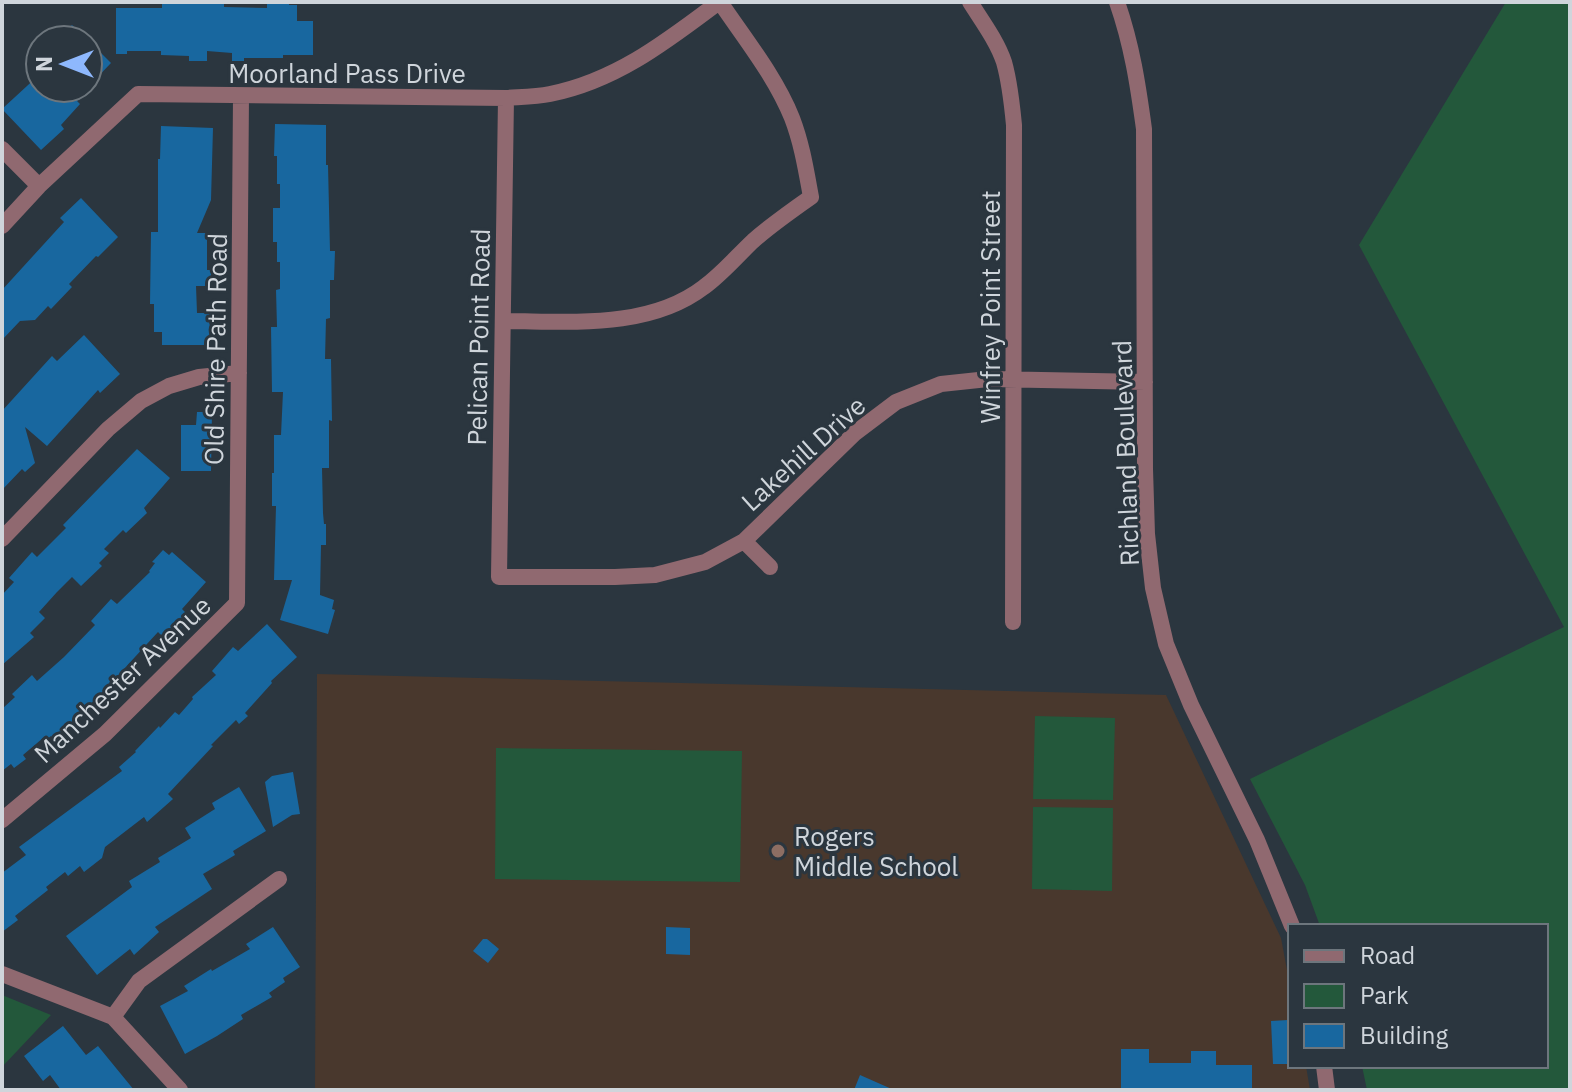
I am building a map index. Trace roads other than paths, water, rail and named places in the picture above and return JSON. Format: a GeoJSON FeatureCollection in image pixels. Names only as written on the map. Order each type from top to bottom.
{"type":"FeatureCollection","features":[{"type":"Feature","properties":{"kind":"street","name":"Moorland Pass Drive"},"geometry":{"type":"LineString","coordinates":[[2,226],[39,186],[138,94],[506,98],[549,94],[585,84],[622,68],[660,47],[719,2]]}},
{"type":"Feature","properties":{"kind":"street"},"geometry":{"type":"LineString","coordinates":[[503,321],[634,317],[674,305],[703,288],[775,223],[811,197],[801,145],[791,116],[773,81],[719,2]]}},
{"type":"Feature","properties":{"kind":"street","name":"Winfrey Point Street"},"geometry":{"type":"LineString","coordinates":[[970,2],[1004,61],[1014,125],[1013,622]]}},
{"type":"Feature","properties":{"kind":"street","name":"Richland Boulevard"},"geometry":{"type":"LineString","coordinates":[[1117,2],[1128,33],[1144,129],[1147,534],[1153,588],[1166,644],[1191,705],[1267,863],[1291,924]]}},
{"type":"Feature","properties":{"kind":"street","name":"Old Shire Path Road"},"geometry":{"type":"LineString","coordinates":[[237,603],[241,96]]}},
{"type":"Feature","properties":{"kind":"street","name":"Pelican Point Road"},"geometry":{"type":"LineString","coordinates":[[499,577],[506,98]]}},
{"type":"Feature","properties":{"kind":"street"},"geometry":{"type":"LineString","coordinates":[[2,149],[39,186]]}},
{"type":"Feature","properties":{"kind":"street"},"geometry":{"type":"LineString","coordinates":[[2,539],[108,429],[141,401],[169,386],[199,377],[239,373]]}},
{"type":"Feature","properties":{"kind":"street","name":"Lakehill Drive"},"geometry":{"type":"LineString","coordinates":[[499,577],[655,575],[705,562],[744,541],[855,433],[896,402],[941,384],[988,379],[1145,382]]}},
{"type":"Feature","properties":{"kind":"street"},"geometry":{"type":"LineString","coordinates":[[744,541],[770,567]]}},
{"type":"Feature","properties":{"kind":"street","name":"Manchester Avenue"},"geometry":{"type":"LineString","coordinates":[[2,820],[105,734],[237,603]]}},
{"type":"Feature","properties":{"kind":"street"},"geometry":{"type":"LineString","coordinates":[[113,1017],[139,981],[279,879]]}},
{"type":"Feature","properties":{"kind":"street"},"geometry":{"type":"LineString","coordinates":[[2,974],[113,1017],[180,1090]]}},
{"type":"Feature","properties":{"kind":"street"},"geometry":{"type":"LineString","coordinates":[[1324,1068],[1327,1090]]}},
{"type":"Feature","properties":{"kind":"place","name":"Rogers Middle School"},"geometry":{"type":"Point","coordinates":[778,851]}}]}
